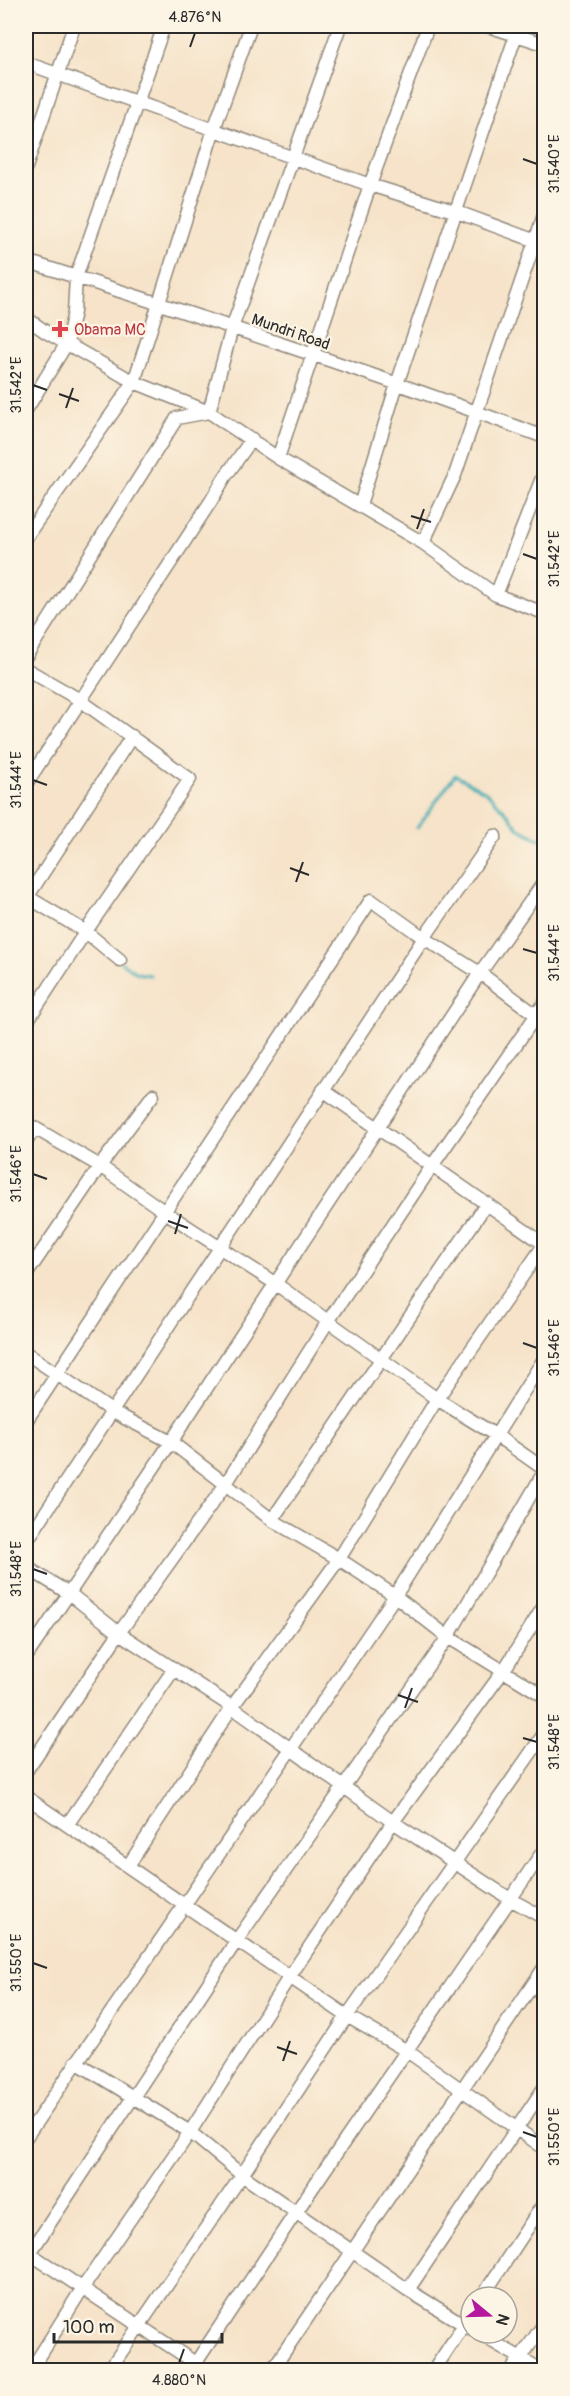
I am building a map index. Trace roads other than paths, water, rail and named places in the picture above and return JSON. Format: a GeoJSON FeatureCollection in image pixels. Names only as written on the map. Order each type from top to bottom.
{"type":"FeatureCollection","features":[{"type":"Feature","properties":{"kind":"street"},"geometry":{"type":"LineString","coordinates":[[26,167],[74,26]]}},
{"type":"Feature","properties":{"kind":"street"},"geometry":{"type":"LineString","coordinates":[[26,410],[67,343],[74,312],[76,277],[164,26]]}},
{"type":"Feature","properties":{"kind":"street"},"geometry":{"type":"LineString","coordinates":[[26,537],[134,382],[214,129],[251,26]]}},
{"type":"Feature","properties":{"kind":"street"},"geometry":{"type":"LineString","coordinates":[[209,412],[232,328],[340,26]]}},
{"type":"Feature","properties":{"kind":"street"},"geometry":{"type":"LineString","coordinates":[[278,458],[370,185],[428,26]]}},
{"type":"Feature","properties":{"kind":"street"},"geometry":{"type":"LineString","coordinates":[[488,26],[518,30],[544,44]]}},
{"type":"Feature","properties":{"kind":"street"},"geometry":{"type":"LineString","coordinates":[[360,505],[397,384],[518,30]]}},
{"type":"Feature","properties":{"kind":"street"},"geometry":{"type":"LineString","coordinates":[[26,63],[370,185],[457,212],[540,243]]}},
{"type":"Feature","properties":{"kind":"street"},"geometry":{"type":"LineString","coordinates":[[423,543],[455,475],[476,411],[540,243],[544,215]]}},
{"type":"Feature","properties":{"kind":"street","name":"Mundri Road"},"geometry":{"type":"LineString","coordinates":[[26,261],[159,303],[476,411],[544,437]]}},
{"type":"Feature","properties":{"kind":"street"},"geometry":{"type":"LineString","coordinates":[[26,318],[134,382],[209,412],[278,458],[423,543],[496,595],[544,613]]}},
{"type":"Feature","properties":{"kind":"street"},"geometry":{"type":"LineString","coordinates":[[26,656],[177,418],[209,412]]}},
{"type":"Feature","properties":{"kind":"street"},"geometry":{"type":"LineString","coordinates":[[26,784],[252,439]]}},
{"type":"Feature","properties":{"kind":"street"},"geometry":{"type":"LineString","coordinates":[[496,595],[544,472]]}},
{"type":"Feature","properties":{"kind":"street"},"geometry":{"type":"LineString","coordinates":[[26,669],[80,700],[190,779],[26,1023]]}},
{"type":"Feature","properties":{"kind":"street"},"geometry":{"type":"LineString","coordinates":[[120,960],[86,932],[26,897],[132,736]]}},
{"type":"Feature","properties":{"kind":"street"},"geometry":{"type":"LineString","coordinates":[[26,1542],[323,1090],[495,836]]}},
{"type":"Feature","properties":{"kind":"street"},"geometry":{"type":"LineString","coordinates":[[26,1657],[480,974],[544,882]]}},
{"type":"Feature","properties":{"kind":"street"},"geometry":{"type":"LineString","coordinates":[[26,1421],[371,900],[480,974],[540,1019]]}},
{"type":"Feature","properties":{"kind":"street"},"geometry":{"type":"LineString","coordinates":[[26,1771],[119,1633],[225,1485],[327,1323],[432,1166],[540,1019],[544,1004]]}},
{"type":"Feature","properties":{"kind":"street"},"geometry":{"type":"LineString","coordinates":[[128,1866],[232,1707],[339,1559],[437,1399],[544,1245],[323,1090]]}},
{"type":"Feature","properties":{"kind":"street"},"geometry":{"type":"LineString","coordinates":[[26,1275],[100,1166],[153,1095]]}},
{"type":"Feature","properties":{"kind":"street"},"geometry":{"type":"LineString","coordinates":[[26,1142],[30,1126],[100,1166],[165,1212],[276,1284],[327,1323],[437,1399],[497,1436],[544,1471],[448,1637],[237,1940],[27,2254],[198,2368],[296,2212],[544,1850]]}},
{"type":"Feature","properties":{"kind":"street"},"geometry":{"type":"LineString","coordinates":[[272,1520],[487,1203]]}},
{"type":"Feature","properties":{"kind":"street"},"geometry":{"type":"LineString","coordinates":[[26,1353],[113,1412],[171,1442],[272,1520],[339,1559],[395,1596],[448,1637],[544,1696]]}},
{"type":"Feature","properties":{"kind":"street"},"geometry":{"type":"LineString","coordinates":[[26,2136],[395,1596],[544,1359]]}},
{"type":"Feature","properties":{"kind":"street"},"geometry":{"type":"LineString","coordinates":[[26,1567],[70,1594],[119,1633],[232,1707],[393,1822],[510,1899],[544,1918]]}},
{"type":"Feature","properties":{"kind":"street"},"geometry":{"type":"LineString","coordinates":[[31,2370],[82,2289],[190,2132],[290,1976],[393,1822],[504,1670],[544,1606]]}},
{"type":"Feature","properties":{"kind":"street"},"geometry":{"type":"LineString","coordinates":[[67,1825],[174,1669]]}},
{"type":"Feature","properties":{"kind":"street"},"geometry":{"type":"LineString","coordinates":[[109,2370],[347,2016],[544,1734]]}},
{"type":"Feature","properties":{"kind":"street"},"geometry":{"type":"LineString","coordinates":[[26,1797],[347,2016],[407,2051],[544,2148]]}},
{"type":"Feature","properties":{"kind":"street"},"geometry":{"type":"LineString","coordinates":[[272,2370],[544,1968]]}},
{"type":"Feature","properties":{"kind":"street"},"geometry":{"type":"LineString","coordinates":[[76,2062],[190,2132],[242,2175],[408,2290],[459,2318]]}},
{"type":"Feature","properties":{"kind":"street"},"geometry":{"type":"LineString","coordinates":[[408,2290],[544,2088]]}},
{"type":"Feature","properties":{"kind":"street"},"geometry":{"type":"LineString","coordinates":[[490,2285],[544,2203]]}},
{"type":"Feature","properties":{"kind":"street"},"geometry":{"type":"LineString","coordinates":[[512,2370],[544,2324]]}},
{"type":"Feature","properties":{"kind":"street"},"geometry":{"type":"LineString","coordinates":[[434,2370],[459,2336]]}},
{"type":"Feature","properties":{"kind":"street"},"geometry":{"type":"LineString","coordinates":[[497,2345],[541,2370]]}},
{"type":"Feature","properties":{"kind":"waterway"},"geometry":{"type":"LineString","coordinates":[[417,828],[455,775],[486,792],[509,815],[518,828],[544,840]]}},
{"type":"Feature","properties":{"kind":"waterway"},"geometry":{"type":"LineString","coordinates":[[41,912],[64,925]]}},
{"type":"Feature","properties":{"kind":"waterway"},"geometry":{"type":"LineString","coordinates":[[122,963],[137,973],[150,975]]}},
{"type":"Feature","properties":{"kind":"place","name":"Obama MC"},"geometry":{"type":"Point","coordinates":[60,329]}}]}
